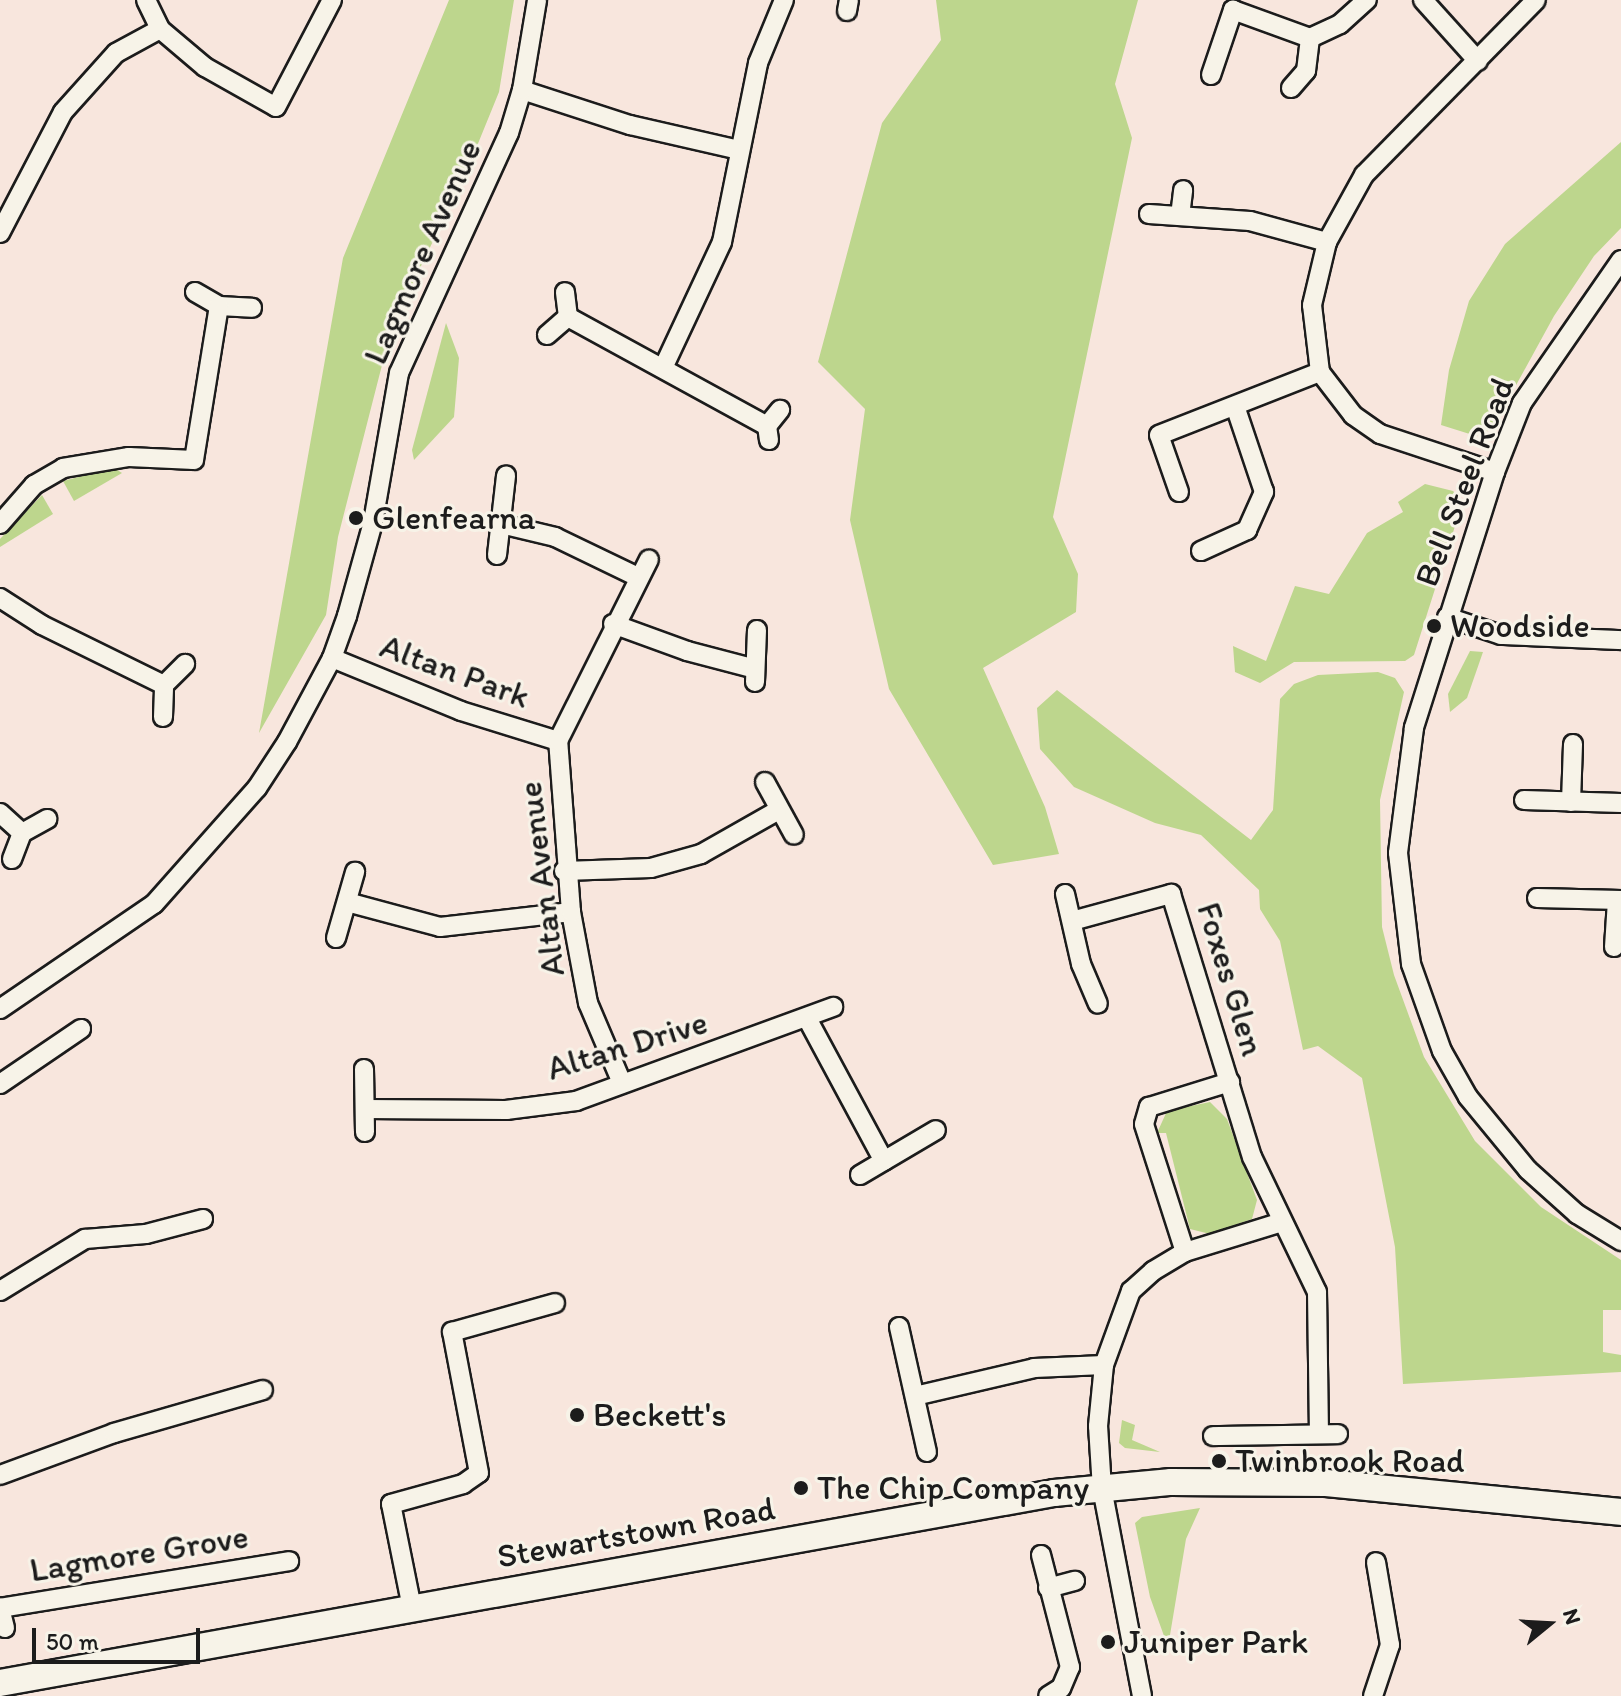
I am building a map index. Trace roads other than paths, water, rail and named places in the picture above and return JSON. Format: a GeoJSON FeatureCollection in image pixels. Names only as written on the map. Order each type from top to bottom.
{"type":"FeatureCollection","features":[{"type":"Feature","properties":{"kind":"main road","name":"Stewartstown Road"},"geometry":{"type":"LineString","coordinates":[[0,1683],[412,1608],[1102,1489],[1171,1482],[1326,1483],[1621,1512]]}},
{"type":"Feature","properties":{"kind":"street"},"geometry":{"type":"LineString","coordinates":[[146,0],[160,29],[205,67],[276,107],[332,0]]}},
{"type":"Feature","properties":{"kind":"street","name":"Lagmore Avenue"},"geometry":{"type":"LineString","coordinates":[[0,1009],[110,938],[164,894],[257,788],[332,658],[364,562],[399,373],[487,185],[522,90],[537,0]]}},
{"type":"Feature","properties":{"kind":"street"},"geometry":{"type":"LineString","coordinates":[[664,366],[722,242],[758,63],[784,0]]}},
{"type":"Feature","properties":{"kind":"street"},"geometry":{"type":"LineString","coordinates":[[1211,75],[1233,10],[1310,38],[1340,24],[1367,0]]}},
{"type":"Feature","properties":{"kind":"street"},"geometry":{"type":"LineString","coordinates":[[1423,0],[1478,61]]}},
{"type":"Feature","properties":{"kind":"street"},"geometry":{"type":"LineString","coordinates":[[1495,472],[1380,434],[1353,415],[1320,372],[1312,305],[1327,242],[1364,175],[1391,143],[1478,61],[1536,0]]}},
{"type":"Feature","properties":{"kind":"street"},"geometry":{"type":"LineString","coordinates":[[0,233],[63,112],[116,53],[160,29]]}},
{"type":"Feature","properties":{"kind":"street"},"geometry":{"type":"LineString","coordinates":[[1291,88],[1306,71],[1310,38]]}},
{"type":"Feature","properties":{"kind":"street"},"geometry":{"type":"LineString","coordinates":[[522,90],[630,125],[739,150]]}},
{"type":"Feature","properties":{"kind":"street"},"geometry":{"type":"LineString","coordinates":[[1180,216],[1183,190]]}},
{"type":"Feature","properties":{"kind":"street"},"geometry":{"type":"LineString","coordinates":[[1149,214],[1250,221],[1327,242]]}},
{"type":"Feature","properties":{"kind":"street","name":"Bell Steel Road"},"geometry":{"type":"LineString","coordinates":[[1621,260],[1522,403],[1495,472],[1414,728],[1401,821],[1399,881],[1414,975],[1442,1051],[1487,1124],[1577,1214],[1621,1241]]}},
{"type":"Feature","properties":{"kind":"street"},"geometry":{"type":"LineString","coordinates":[[195,292],[219,306],[252,308]]}},
{"type":"Feature","properties":{"kind":"street"},"geometry":{"type":"LineString","coordinates":[[565,292],[568,317]]}},
{"type":"Feature","properties":{"kind":"street"},"geometry":{"type":"LineString","coordinates":[[0,524],[34,485],[63,468],[129,457],[194,460],[219,306]]}},
{"type":"Feature","properties":{"kind":"street"},"geometry":{"type":"LineString","coordinates":[[568,317],[664,366],[768,433],[780,410]]}},
{"type":"Feature","properties":{"kind":"street"},"geometry":{"type":"LineString","coordinates":[[547,335],[568,317]]}},
{"type":"Feature","properties":{"kind":"street"},"geometry":{"type":"LineString","coordinates":[[1179,492],[1159,435],[1320,372]]}},
{"type":"Feature","properties":{"kind":"street"},"geometry":{"type":"LineString","coordinates":[[1201,551],[1247,530],[1264,492],[1235,406]]}},
{"type":"Feature","properties":{"kind":"street"},"geometry":{"type":"LineString","coordinates":[[497,555],[506,476]]}},
{"type":"Feature","properties":{"kind":"street"},"geometry":{"type":"LineString","coordinates":[[501,524],[555,537],[636,576]]}},
{"type":"Feature","properties":{"kind":"street","name":"Altan Avenue"},"geometry":{"type":"LineString","coordinates":[[622,1083],[588,1003],[564,871],[558,741],[636,576],[649,559]]}},
{"type":"Feature","properties":{"kind":"street"},"geometry":{"type":"LineString","coordinates":[[0,598],[42,625],[164,685]]}},
{"type":"Feature","properties":{"kind":"street"},"geometry":{"type":"LineString","coordinates":[[1447,617],[1501,635],[1621,640]]}},
{"type":"Feature","properties":{"kind":"street"},"geometry":{"type":"LineString","coordinates":[[613,624],[753,675],[757,630]]}},
{"type":"Feature","properties":{"kind":"street","name":"Altan Park"},"geometry":{"type":"LineString","coordinates":[[332,658],[461,711],[558,741]]}},
{"type":"Feature","properties":{"kind":"street"},"geometry":{"type":"LineString","coordinates":[[163,717],[164,685],[185,664]]}},
{"type":"Feature","properties":{"kind":"street"},"geometry":{"type":"LineString","coordinates":[[1571,802],[1573,744]]}},
{"type":"Feature","properties":{"kind":"street"},"geometry":{"type":"LineString","coordinates":[[765,782],[777,811],[794,835]]}},
{"type":"Feature","properties":{"kind":"street"},"geometry":{"type":"LineString","coordinates":[[1524,800],[1621,803]]}},
{"type":"Feature","properties":{"kind":"street"},"geometry":{"type":"LineString","coordinates":[[564,871],[651,868],[701,854],[777,811]]}},
{"type":"Feature","properties":{"kind":"street"},"geometry":{"type":"LineString","coordinates":[[0,813],[22,833]]}},
{"type":"Feature","properties":{"kind":"street"},"geometry":{"type":"LineString","coordinates":[[12,859],[22,833],[47,819]]}},
{"type":"Feature","properties":{"kind":"street"},"geometry":{"type":"LineString","coordinates":[[336,938],[355,872]]}},
{"type":"Feature","properties":{"kind":"street","name":"Foxes Glen"},"geometry":{"type":"LineString","coordinates":[[1072,921],[1169,886],[1252,1157],[1317,1292],[1319,1433]]}},
{"type":"Feature","properties":{"kind":"street"},"geometry":{"type":"LineString","coordinates":[[1065,894],[1081,964],[1098,1004]]}},
{"type":"Feature","properties":{"kind":"street"},"geometry":{"type":"LineString","coordinates":[[1537,898],[1619,900],[1614,947]]}},
{"type":"Feature","properties":{"kind":"street"},"geometry":{"type":"LineString","coordinates":[[347,902],[440,927],[571,912]]}},
{"type":"Feature","properties":{"kind":"street","name":"Altan Drive"},"geometry":{"type":"LineString","coordinates":[[365,1109],[506,1110],[576,1101],[808,1020],[833,1007]]}},
{"type":"Feature","properties":{"kind":"street"},"geometry":{"type":"LineString","coordinates":[[808,1020],[884,1161]]}},
{"type":"Feature","properties":{"kind":"street"},"geometry":{"type":"LineString","coordinates":[[0,1084],[81,1029]]}},
{"type":"Feature","properties":{"kind":"street"},"geometry":{"type":"LineString","coordinates":[[364,1069],[365,1132]]}},
{"type":"Feature","properties":{"kind":"street","name":"Foxes Glen"},"geometry":{"type":"LineString","coordinates":[[1185,1252],[1144,1124],[1149,1107],[1230,1082]]}},
{"type":"Feature","properties":{"kind":"street"},"geometry":{"type":"LineString","coordinates":[[860,1175],[936,1130]]}},
{"type":"Feature","properties":{"kind":"street"},"geometry":{"type":"LineString","coordinates":[[0,1291],[85,1239],[146,1234],[203,1219]]}},
{"type":"Feature","properties":{"kind":"street"},"geometry":{"type":"LineString","coordinates":[[1142,1696],[1102,1489],[1098,1426],[1104,1365],[1131,1291],[1185,1252],[1282,1222]]}},
{"type":"Feature","properties":{"kind":"street"},"geometry":{"type":"LineString","coordinates":[[412,1608],[391,1504],[463,1484],[479,1473],[452,1332],[555,1303]]}},
{"type":"Feature","properties":{"kind":"street"},"geometry":{"type":"LineString","coordinates":[[899,1327],[927,1452]]}},
{"type":"Feature","properties":{"kind":"street"},"geometry":{"type":"LineString","coordinates":[[915,1396],[1034,1368],[1104,1365]]}},
{"type":"Feature","properties":{"kind":"street"},"geometry":{"type":"LineString","coordinates":[[0,1475],[114,1433],[263,1390]]}},
{"type":"Feature","properties":{"kind":"street"},"geometry":{"type":"LineString","coordinates":[[1213,1436],[1338,1434]]}},
{"type":"Feature","properties":{"kind":"street"},"geometry":{"type":"LineString","coordinates":[[1041,1555],[1070,1667],[1061,1688],[1048,1696]]}},
{"type":"Feature","properties":{"kind":"street","name":"Lagmore Grove"},"geometry":{"type":"LineString","coordinates":[[5,1628],[0,1608],[289,1561]]}},
{"type":"Feature","properties":{"kind":"street"},"geometry":{"type":"LineString","coordinates":[[1373,1696],[1390,1645],[1376,1562]]}},
{"type":"Feature","properties":{"kind":"street"},"geometry":{"type":"LineString","coordinates":[[1048,1588],[1075,1581]]}},
{"type":"Feature","properties":{"kind":"place","name":"Glenfearna"},"geometry":{"type":"Point","coordinates":[356,518]}},
{"type":"Feature","properties":{"kind":"place","name":"Woodside"},"geometry":{"type":"Point","coordinates":[1434,626]}},
{"type":"Feature","properties":{"kind":"place","name":"Beckett's"},"geometry":{"type":"Point","coordinates":[577,1415]}},
{"type":"Feature","properties":{"kind":"place","name":"Twinbrook Road"},"geometry":{"type":"Point","coordinates":[1219,1461]}},
{"type":"Feature","properties":{"kind":"place","name":"The Chip Company"},"geometry":{"type":"Point","coordinates":[801,1488]}},
{"type":"Feature","properties":{"kind":"place","name":"Juniper Park"},"geometry":{"type":"Point","coordinates":[1108,1642]}}]}
